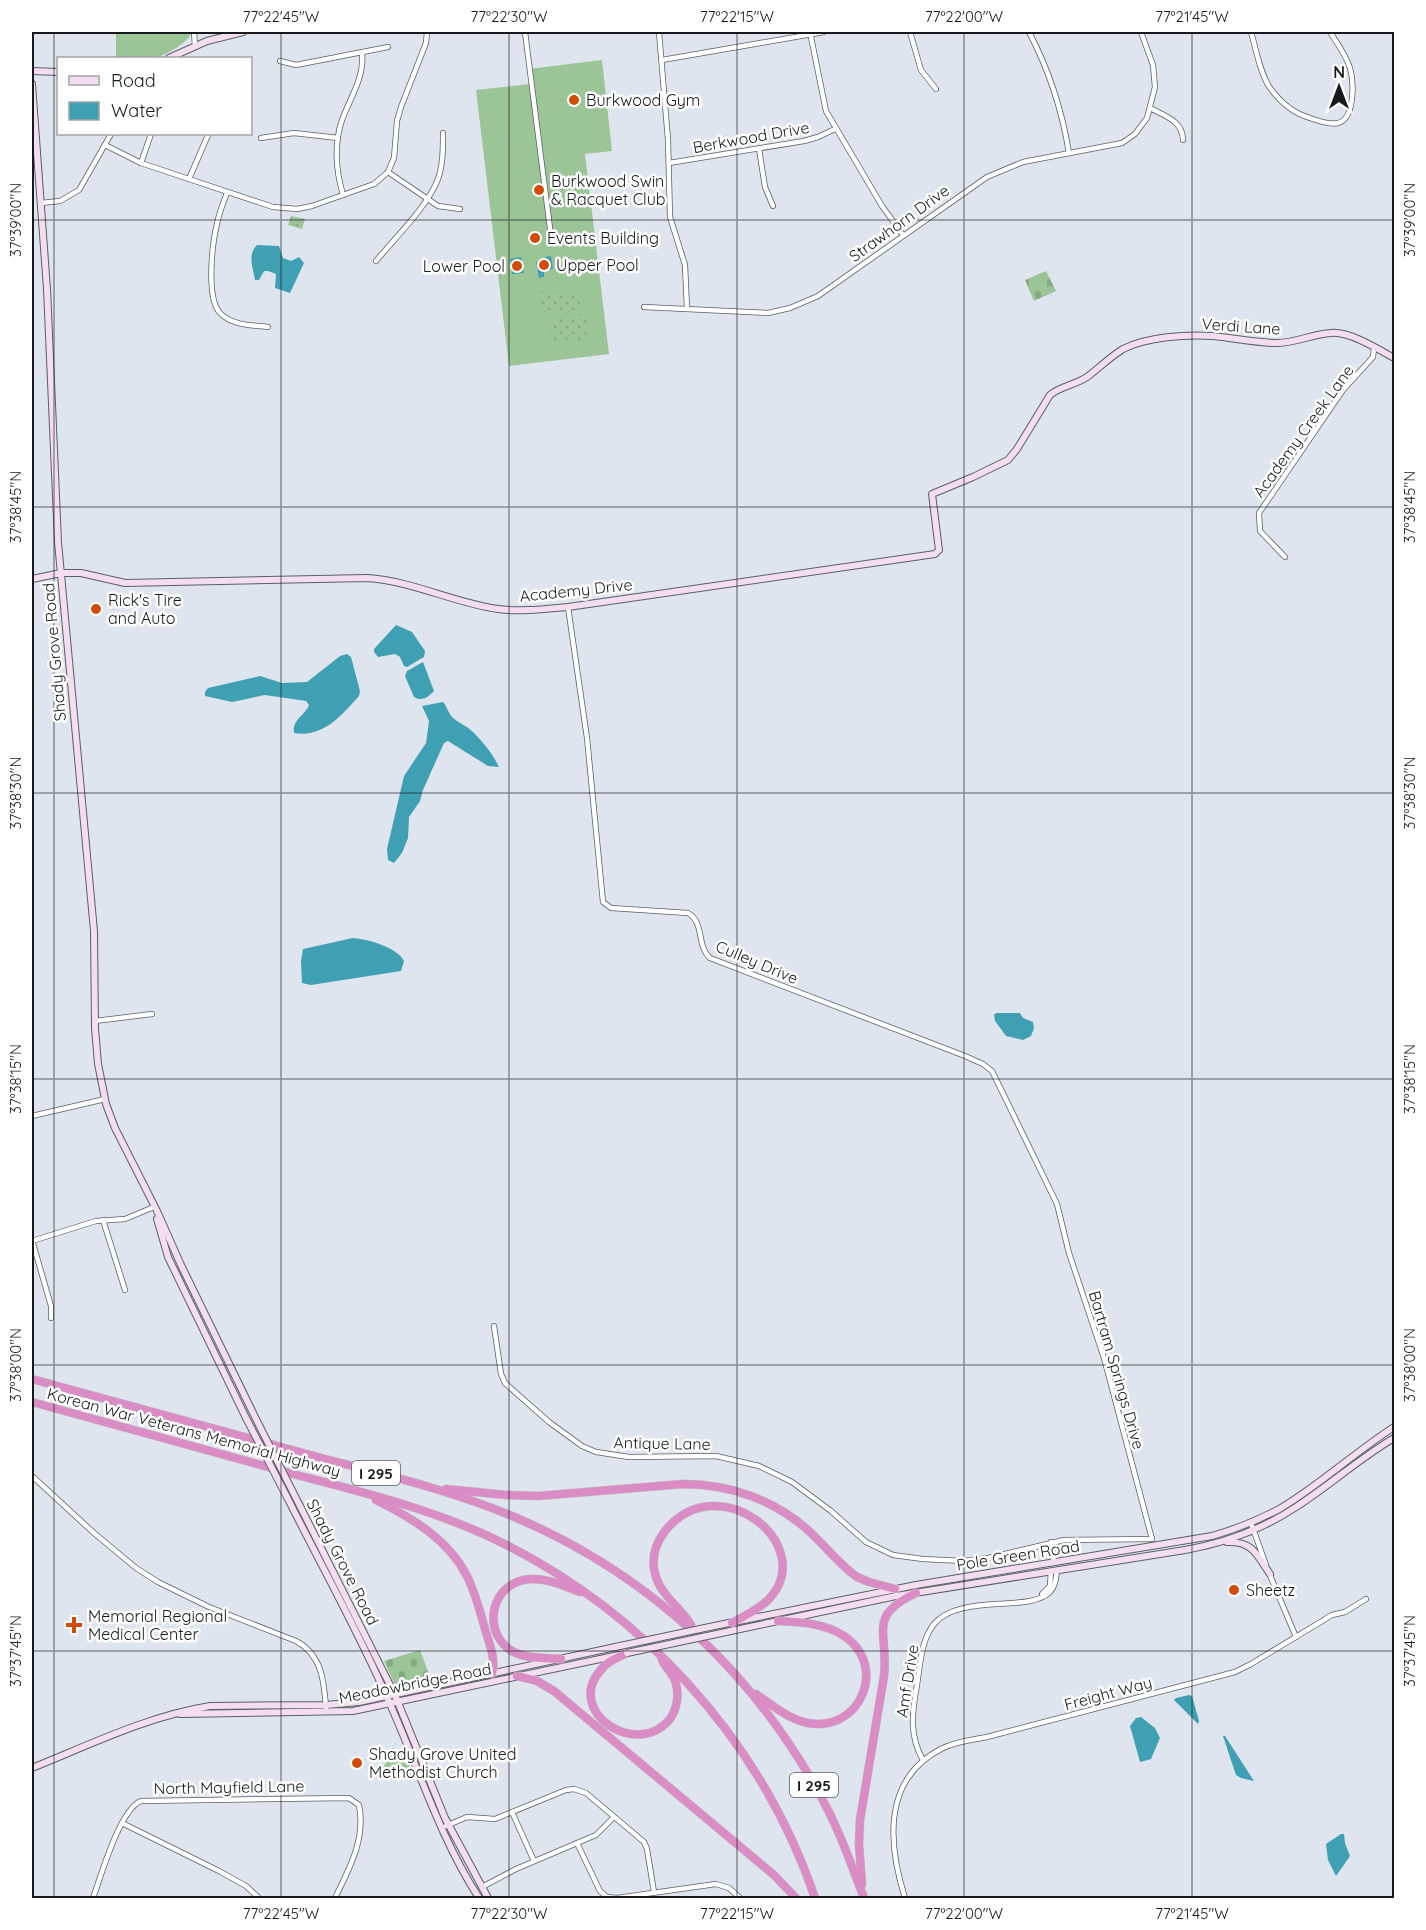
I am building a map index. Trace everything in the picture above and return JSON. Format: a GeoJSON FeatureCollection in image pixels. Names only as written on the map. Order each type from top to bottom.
{"type":"FeatureCollection","features":[{"type":"Feature","properties":{"kind":"highway","name":"Korean War Veterans Memorial Highway"},"geometry":{"type":"LineString","coordinates":[[32,1379],[426,1487],[511,1515],[572,1544],[620,1573],[693,1629],[746,1687],[780,1730],[820,1795],[840,1835],[863,1896]]}},
{"type":"Feature","properties":{"kind":"highway","name":"Korean War Veterans Memorial Highway"},"geometry":{"type":"LineString","coordinates":[[32,1402],[418,1508],[487,1535],[551,1569],[626,1623],[659,1653],[709,1707],[750,1764],[784,1826],[814,1899]]}},
{"type":"Feature","properties":{"kind":"highway"},"geometry":{"type":"LineString","coordinates":[[426,1487],[519,1496],[683,1485],[705,1485],[734,1490],[771,1504],[793,1518],[857,1577],[895,1588]]}},
{"type":"Feature","properties":{"kind":"highway"},"geometry":{"type":"LineString","coordinates":[[358,1491],[415,1521],[453,1554],[475,1596],[494,1658],[492,1674]]}},
{"type":"Feature","properties":{"kind":"highway"},"geometry":{"type":"LineString","coordinates":[[693,1629],[686,1617],[671,1603],[660,1588],[655,1573],[654,1557],[660,1538],[670,1525],[689,1512],[704,1507],[728,1506],[751,1515],[769,1532],[780,1554],[781,1575],[774,1592],[764,1604],[732,1623]]}},
{"type":"Feature","properties":{"kind":"highway"},"geometry":{"type":"LineString","coordinates":[[561,1659],[525,1656],[507,1647],[498,1638],[494,1626],[493,1610],[497,1600],[508,1587],[520,1581],[530,1580],[550,1581],[591,1596]]}},
{"type":"Feature","properties":{"kind":"highway"},"geometry":{"type":"LineString","coordinates":[[863,1896],[859,1844],[860,1820],[886,1661],[883,1623],[891,1607],[898,1601],[916,1593]]}},
{"type":"Feature","properties":{"kind":"highway"},"geometry":{"type":"LineString","coordinates":[[746,1687],[788,1715],[811,1724],[823,1724],[837,1720],[853,1710],[861,1699],[867,1679],[865,1666],[860,1653],[851,1641],[838,1632],[822,1626],[778,1621]]}},
{"type":"Feature","properties":{"kind":"highway"},"geometry":{"type":"LineString","coordinates":[[627,1653],[600,1670],[591,1692],[595,1708],[603,1722],[614,1730],[632,1734],[645,1733],[659,1728],[669,1720],[675,1710],[678,1696],[676,1684],[664,1666],[659,1653]]}},
{"type":"Feature","properties":{"kind":"highway"},"geometry":{"type":"LineString","coordinates":[[517,1676],[537,1681],[554,1691],[774,1875],[796,1899]]}},
{"type":"Feature","properties":{"kind":"main road"},"geometry":{"type":"LineString","coordinates":[[171,57],[195,45],[243,32]]}},
{"type":"Feature","properties":{"kind":"main road"},"geometry":{"type":"LineString","coordinates":[[32,71],[57,72]]}},
{"type":"Feature","properties":{"kind":"main road","name":"Shady Grove Road"},"geometry":{"type":"LineString","coordinates":[[32,84],[34,156],[41,203],[48,318],[56,507],[94,931],[98,1064],[105,1099],[115,1128],[220,1346],[399,1702],[448,1825],[488,1899]]}},
{"type":"Feature","properties":{"kind":"main road","name":"Verdi Lane"},"geometry":{"type":"LineString","coordinates":[[1017,449],[1050,395],[1058,389],[1081,380],[1116,354],[1141,342],[1210,336],[1288,343],[1337,333],[1347,335],[1395,358]]}},
{"type":"Feature","properties":{"kind":"main road","name":"Academy Drive"},"geometry":{"type":"LineString","coordinates":[[32,579],[61,573],[88,573],[125,583],[368,578],[390,580],[498,609],[568,607],[935,554],[939,550],[932,494],[1005,463],[1017,449]]}},
{"type":"Feature","properties":{"kind":"main road","name":"Shady Grove Road"},"geometry":{"type":"LineString","coordinates":[[154,1207],[168,1257],[246,1418],[387,1697],[441,1828],[480,1899]]}},
{"type":"Feature","properties":{"kind":"main road"},"geometry":{"type":"LineString","coordinates":[[213,1349],[220,1346]]}},
{"type":"Feature","properties":{"kind":"main road","name":"Pole Green Road"},"geometry":{"type":"LineString","coordinates":[[620,1646],[895,1588],[1198,1539],[1251,1522],[1292,1500],[1359,1450],[1395,1427]]}},
{"type":"Feature","properties":{"kind":"main road","name":"Pole Green Road"},"geometry":{"type":"LineString","coordinates":[[627,1653],[916,1593],[1214,1544],[1254,1530],[1296,1507],[1364,1457],[1395,1438]]}},
{"type":"Feature","properties":{"kind":"main road"},"geometry":{"type":"LineString","coordinates":[[1214,1544],[1235,1542],[1247,1545],[1256,1553],[1270,1574]]}},
{"type":"Feature","properties":{"kind":"main road"},"geometry":{"type":"LineString","coordinates":[[1051,1571],[1054,1563],[1059,1566],[1094,1564]]}},
{"type":"Feature","properties":{"kind":"main road","name":"Meadowbridge Road"},"geometry":{"type":"LineString","coordinates":[[326,1709],[620,1646]]}},
{"type":"Feature","properties":{"kind":"main road","name":"Meadowbridge Road"},"geometry":{"type":"LineString","coordinates":[[32,1768],[170,1715],[326,1709],[353,1711],[627,1653]]}},
{"type":"Feature","properties":{"kind":"street"},"geometry":{"type":"LineString","coordinates":[[194,32],[195,45]]}},
{"type":"Feature","properties":{"kind":"street"},"geometry":{"type":"LineString","coordinates":[[105,145],[141,163],[273,207],[312,206],[374,184],[388,172],[394,158],[401,107],[428,32]]}},
{"type":"Feature","properties":{"kind":"street"},"geometry":{"type":"LineString","coordinates":[[525,32],[552,244]]}},
{"type":"Feature","properties":{"kind":"street"},"geometry":{"type":"LineString","coordinates":[[659,32],[669,163],[670,218],[685,265],[687,309]]}},
{"type":"Feature","properties":{"kind":"street"},"geometry":{"type":"LineString","coordinates":[[662,60],[825,32]]}},
{"type":"Feature","properties":{"kind":"street"},"geometry":{"type":"LineString","coordinates":[[910,32],[921,70],[936,90]]}},
{"type":"Feature","properties":{"kind":"street"},"geometry":{"type":"LineString","coordinates":[[1029,32],[1041,54],[1055,93],[1069,153]]}},
{"type":"Feature","properties":{"kind":"street"},"geometry":{"type":"LineString","coordinates":[[1141,32],[1154,72],[1155,87],[1150,108],[1178,123],[1183,140]]}},
{"type":"Feature","properties":{"kind":"street"},"geometry":{"type":"LineString","coordinates":[[1251,32],[1265,77],[1278,98],[1296,113],[1334,123],[1344,119],[1353,92],[1350,68],[1330,32]]}},
{"type":"Feature","properties":{"kind":"street"},"geometry":{"type":"LineString","coordinates":[[811,33],[824,105],[835,129],[882,206],[903,235]]}},
{"type":"Feature","properties":{"kind":"street"},"geometry":{"type":"LineString","coordinates":[[280,61],[296,65],[388,47]]}},
{"type":"Feature","properties":{"kind":"street"},"geometry":{"type":"LineString","coordinates":[[343,195],[338,175],[338,138],[361,71],[362,52]]}},
{"type":"Feature","properties":{"kind":"street","name":"Strawhorn Drive"},"geometry":{"type":"LineString","coordinates":[[644,307],[768,313],[802,304],[818,296],[987,177],[1023,162],[1111,146],[1128,139],[1143,126],[1150,108]]}},
{"type":"Feature","properties":{"kind":"street","name":"Berkwood Drive"},"geometry":{"type":"LineString","coordinates":[[669,163],[811,139],[835,129]]}},
{"type":"Feature","properties":{"kind":"street"},"geometry":{"type":"LineString","coordinates":[[261,138],[294,133],[338,138]]}},
{"type":"Feature","properties":{"kind":"street"},"geometry":{"type":"LineString","coordinates":[[376,261],[437,182],[441,169],[443,133]]}},
{"type":"Feature","properties":{"kind":"street"},"geometry":{"type":"LineString","coordinates":[[41,203],[60,201],[79,190],[110,135]]}},
{"type":"Feature","properties":{"kind":"street"},"geometry":{"type":"LineString","coordinates":[[141,163],[151,135]]}},
{"type":"Feature","properties":{"kind":"street"},"geometry":{"type":"LineString","coordinates":[[189,179],[208,135]]}},
{"type":"Feature","properties":{"kind":"street"},"geometry":{"type":"LineString","coordinates":[[759,149],[765,187],[773,206]]}},
{"type":"Feature","properties":{"kind":"street"},"geometry":{"type":"LineString","coordinates":[[388,172],[443,208],[460,208]]}},
{"type":"Feature","properties":{"kind":"street"},"geometry":{"type":"LineString","coordinates":[[227,193],[217,224],[212,299],[221,314],[230,320],[240,324],[268,327]]}},
{"type":"Feature","properties":{"kind":"street","name":"Academy Creek Lane"},"geometry":{"type":"LineString","coordinates":[[1285,557],[1260,531],[1258,513],[1343,390],[1373,357],[1374,348]]}},
{"type":"Feature","properties":{"kind":"street","name":"Culley Drive"},"geometry":{"type":"LineString","coordinates":[[568,607],[587,738],[602,900],[605,905],[611,908],[688,913],[697,921],[702,947],[710,958],[915,1036],[987,1067],[995,1075],[1042,1175]]}},
{"type":"Feature","properties":{"kind":"street"},"geometry":{"type":"LineString","coordinates":[[95,1021],[152,1014]]}},
{"type":"Feature","properties":{"kind":"street"},"geometry":{"type":"LineString","coordinates":[[32,1116],[105,1099]]}},
{"type":"Feature","properties":{"kind":"street","name":"Bartram Springs Drive"},"geometry":{"type":"LineString","coordinates":[[1042,1175],[1057,1204],[1069,1253],[1098,1337],[1152,1539]]}},
{"type":"Feature","properties":{"kind":"street"},"geometry":{"type":"LineString","coordinates":[[51,1318],[51,1306],[32,1240],[104,1220],[125,1219],[154,1207]]}},
{"type":"Feature","properties":{"kind":"street"},"geometry":{"type":"LineString","coordinates":[[104,1220],[125,1290]]}},
{"type":"Feature","properties":{"kind":"street","name":"Antique Lane"},"geometry":{"type":"LineString","coordinates":[[494,1326],[501,1374],[506,1383],[549,1422],[588,1449],[628,1457],[716,1456],[759,1466],[786,1479],[809,1494],[866,1542],[883,1551],[901,1556],[977,1560],[1051,1542],[1074,1539],[1152,1539]]}},
{"type":"Feature","properties":{"kind":"street"},"geometry":{"type":"LineString","coordinates":[[32,1476],[94,1533],[136,1568],[156,1581],[196,1602],[306,1647],[315,1657],[320,1669],[326,1709]]}},
{"type":"Feature","properties":{"kind":"street"},"geometry":{"type":"LineString","coordinates":[[1251,1522],[1296,1637]]}},
{"type":"Feature","properties":{"kind":"street"},"geometry":{"type":"LineString","coordinates":[[1051,1542],[1054,1563]]}},
{"type":"Feature","properties":{"kind":"street","name":"Amf Drive"},"geometry":{"type":"LineString","coordinates":[[923,1760],[914,1740],[912,1717],[920,1665],[928,1635],[934,1624],[944,1615],[958,1610],[1043,1593],[1050,1586],[1051,1571]]}},
{"type":"Feature","properties":{"kind":"street","name":"Freight Way"},"geometry":{"type":"LineString","coordinates":[[923,1760],[955,1743],[980,1739],[1234,1672],[1332,1615],[1345,1612],[1366,1599]]}},
{"type":"Feature","properties":{"kind":"street"},"geometry":{"type":"LineString","coordinates":[[905,1899],[893,1853],[894,1814],[905,1782],[923,1760]]}},
{"type":"Feature","properties":{"kind":"street"},"geometry":{"type":"LineString","coordinates":[[441,1828],[467,1817],[492,1820],[566,1790],[574,1789],[584,1792],[638,1836],[647,1847],[654,1892]]}},
{"type":"Feature","properties":{"kind":"street","name":"North Mayfield Lane"},"geometry":{"type":"LineString","coordinates":[[93,1899],[122,1823],[130,1807],[142,1800],[349,1798],[356,1801],[361,1814],[359,1840],[350,1867],[335,1899]]}},
{"type":"Feature","properties":{"kind":"street"},"geometry":{"type":"LineString","coordinates":[[512,1812],[534,1861]]}},
{"type":"Feature","properties":{"kind":"street"},"geometry":{"type":"LineString","coordinates":[[482,1887],[534,1861],[599,1833],[614,1817]]}},
{"type":"Feature","properties":{"kind":"street"},"geometry":{"type":"LineString","coordinates":[[122,1823],[219,1871],[246,1886],[259,1899]]}},
{"type":"Feature","properties":{"kind":"street"},"geometry":{"type":"LineString","coordinates":[[577,1843],[604,1895],[617,1898],[720,1884],[729,1888],[740,1899]]}},
{"type":"Feature","properties":{"kind":"green space"},"geometry":{"type":"Polygon","coordinates":[[[116,32],[191,32],[182,44],[159,57],[116,57],[116,32]]]}},
{"type":"Feature","properties":{"kind":"green space","name":"Burkwood Swin & Racquet Club"},"geometry":{"type":"Polygon","coordinates":[[[602,60],[612,151],[585,154],[609,354],[509,366],[476,90],[530,84],[529,69],[602,60]]]}},
{"type":"Feature","properties":{"kind":"green space"},"geometry":{"type":"Polygon","coordinates":[[[291,216],[305,219],[302,229],[288,225],[291,216]]]}},
{"type":"Feature","properties":{"kind":"green space"},"geometry":{"type":"Polygon","coordinates":[[[576,256],[577,266],[570,267],[570,273],[564,271],[562,257],[576,256]]]}},
{"type":"Feature","properties":{"kind":"green space"},"geometry":{"type":"Polygon","coordinates":[[[1046,271],[1056,291],[1034,301],[1025,280],[1046,271]]]}},
{"type":"Feature","properties":{"kind":"green space"},"geometry":{"type":"Polygon","coordinates":[[[541,291],[580,292],[580,315],[540,313],[541,291]]]}},
{"type":"Feature","properties":{"kind":"green space"},"geometry":{"type":"Polygon","coordinates":[[[550,319],[589,320],[589,343],[550,342],[550,319]]]}},
{"type":"Feature","properties":{"kind":"green space"},"geometry":{"type":"Polygon","coordinates":[[[420,1650],[432,1682],[398,1688],[384,1661],[420,1650]]]}},
{"type":"Feature","properties":{"kind":"green space"},"geometry":{"type":"Polygon","coordinates":[[[393,1748],[406,1755],[413,1775],[402,1777],[383,1768],[393,1748]]]}},
{"type":"Feature","properties":{"kind":"water"},"geometry":{"type":"Polygon","coordinates":[[[257,245],[279,246],[283,258],[291,261],[299,257],[304,263],[290,293],[275,288],[276,274],[268,271],[264,271],[259,280],[255,280],[251,257],[257,245]]]}},
{"type":"Feature","properties":{"kind":"water","name":"Upper Pool"},"geometry":{"type":"Polygon","coordinates":[[[551,256],[553,269],[544,270],[544,277],[539,278],[536,262],[545,261],[545,257],[551,256]]]}},
{"type":"Feature","properties":{"kind":"water","name":"Lower Pool"},"geometry":{"type":"Polygon","coordinates":[[[521,257],[524,273],[512,274],[510,259],[521,257]]]}},
{"type":"Feature","properties":{"kind":"water"},"geometry":{"type":"Polygon","coordinates":[[[396,625],[412,632],[425,651],[424,657],[407,667],[395,654],[378,657],[374,652],[374,649],[396,625]]]}},
{"type":"Feature","properties":{"kind":"water"},"geometry":{"type":"Polygon","coordinates":[[[347,654],[351,657],[360,691],[359,696],[331,724],[314,732],[294,733],[295,724],[309,705],[306,701],[265,695],[232,702],[205,696],[208,688],[260,676],[282,683],[307,682],[340,656],[347,654]]]}},
{"type":"Feature","properties":{"kind":"water"},"geometry":{"type":"Polygon","coordinates":[[[423,662],[434,691],[420,699],[414,697],[405,676],[407,671],[423,662]]]}},
{"type":"Feature","properties":{"kind":"water"},"geometry":{"type":"Polygon","coordinates":[[[443,702],[453,718],[471,730],[480,740],[499,767],[488,766],[448,741],[444,743],[420,801],[409,817],[408,838],[402,853],[394,863],[388,860],[387,849],[404,776],[426,743],[429,721],[422,706],[443,702]]]}},
{"type":"Feature","properties":{"kind":"water"},"geometry":{"type":"Polygon","coordinates":[[[353,938],[373,942],[395,952],[404,961],[401,971],[311,985],[302,983],[303,949],[353,938]]]}},
{"type":"Feature","properties":{"kind":"water"},"geometry":{"type":"Polygon","coordinates":[[[996,1013],[1020,1013],[1023,1018],[1033,1022],[1034,1028],[1031,1036],[1023,1040],[1006,1036],[995,1021],[996,1013]]]}},
{"type":"Feature","properties":{"kind":"water"},"geometry":{"type":"Polygon","coordinates":[[[1192,1696],[1198,1724],[1174,1700],[1192,1696]]]}},
{"type":"Feature","properties":{"kind":"water"},"geometry":{"type":"Polygon","coordinates":[[[1141,1717],[1155,1728],[1160,1738],[1151,1759],[1140,1762],[1130,1726],[1136,1718],[1141,1717]]]}},
{"type":"Feature","properties":{"kind":"water"},"geometry":{"type":"Polygon","coordinates":[[[1223,1736],[1225,1736],[1254,1781],[1236,1775],[1223,1736]]]}},
{"type":"Feature","properties":{"kind":"water"},"geometry":{"type":"Polygon","coordinates":[[[1344,1834],[1350,1856],[1336,1876],[1328,1860],[1326,1844],[1344,1834]]]}},
{"type":"Feature","properties":{"kind":"place","name":"Burkwood Gym"},"geometry":{"type":"Point","coordinates":[574,100]}},
{"type":"Feature","properties":{"kind":"place","name":"Burkwood Swin & Racquet Club"},"geometry":{"type":"Point","coordinates":[539,190]}},
{"type":"Feature","properties":{"kind":"place","name":"Events Building"},"geometry":{"type":"Point","coordinates":[535,238]}},
{"type":"Feature","properties":{"kind":"place","name":"Upper Pool"},"geometry":{"type":"Point","coordinates":[544,265]}},
{"type":"Feature","properties":{"kind":"place","name":"Lower Pool"},"geometry":{"type":"Point","coordinates":[517,266]}},
{"type":"Feature","properties":{"kind":"place","name":"Rick's Tire and Auto"},"geometry":{"type":"Point","coordinates":[96,609]}},
{"type":"Feature","properties":{"kind":"place","name":"Sheetz"},"geometry":{"type":"Point","coordinates":[1234,1590]}},
{"type":"Feature","properties":{"kind":"place","name":"Memorial Regional Medical Center"},"geometry":{"type":"Point","coordinates":[74,1625]}},
{"type":"Feature","properties":{"kind":"place","name":"Shady Grove United Methodist Church"},"geometry":{"type":"Point","coordinates":[357,1763]}}]}
